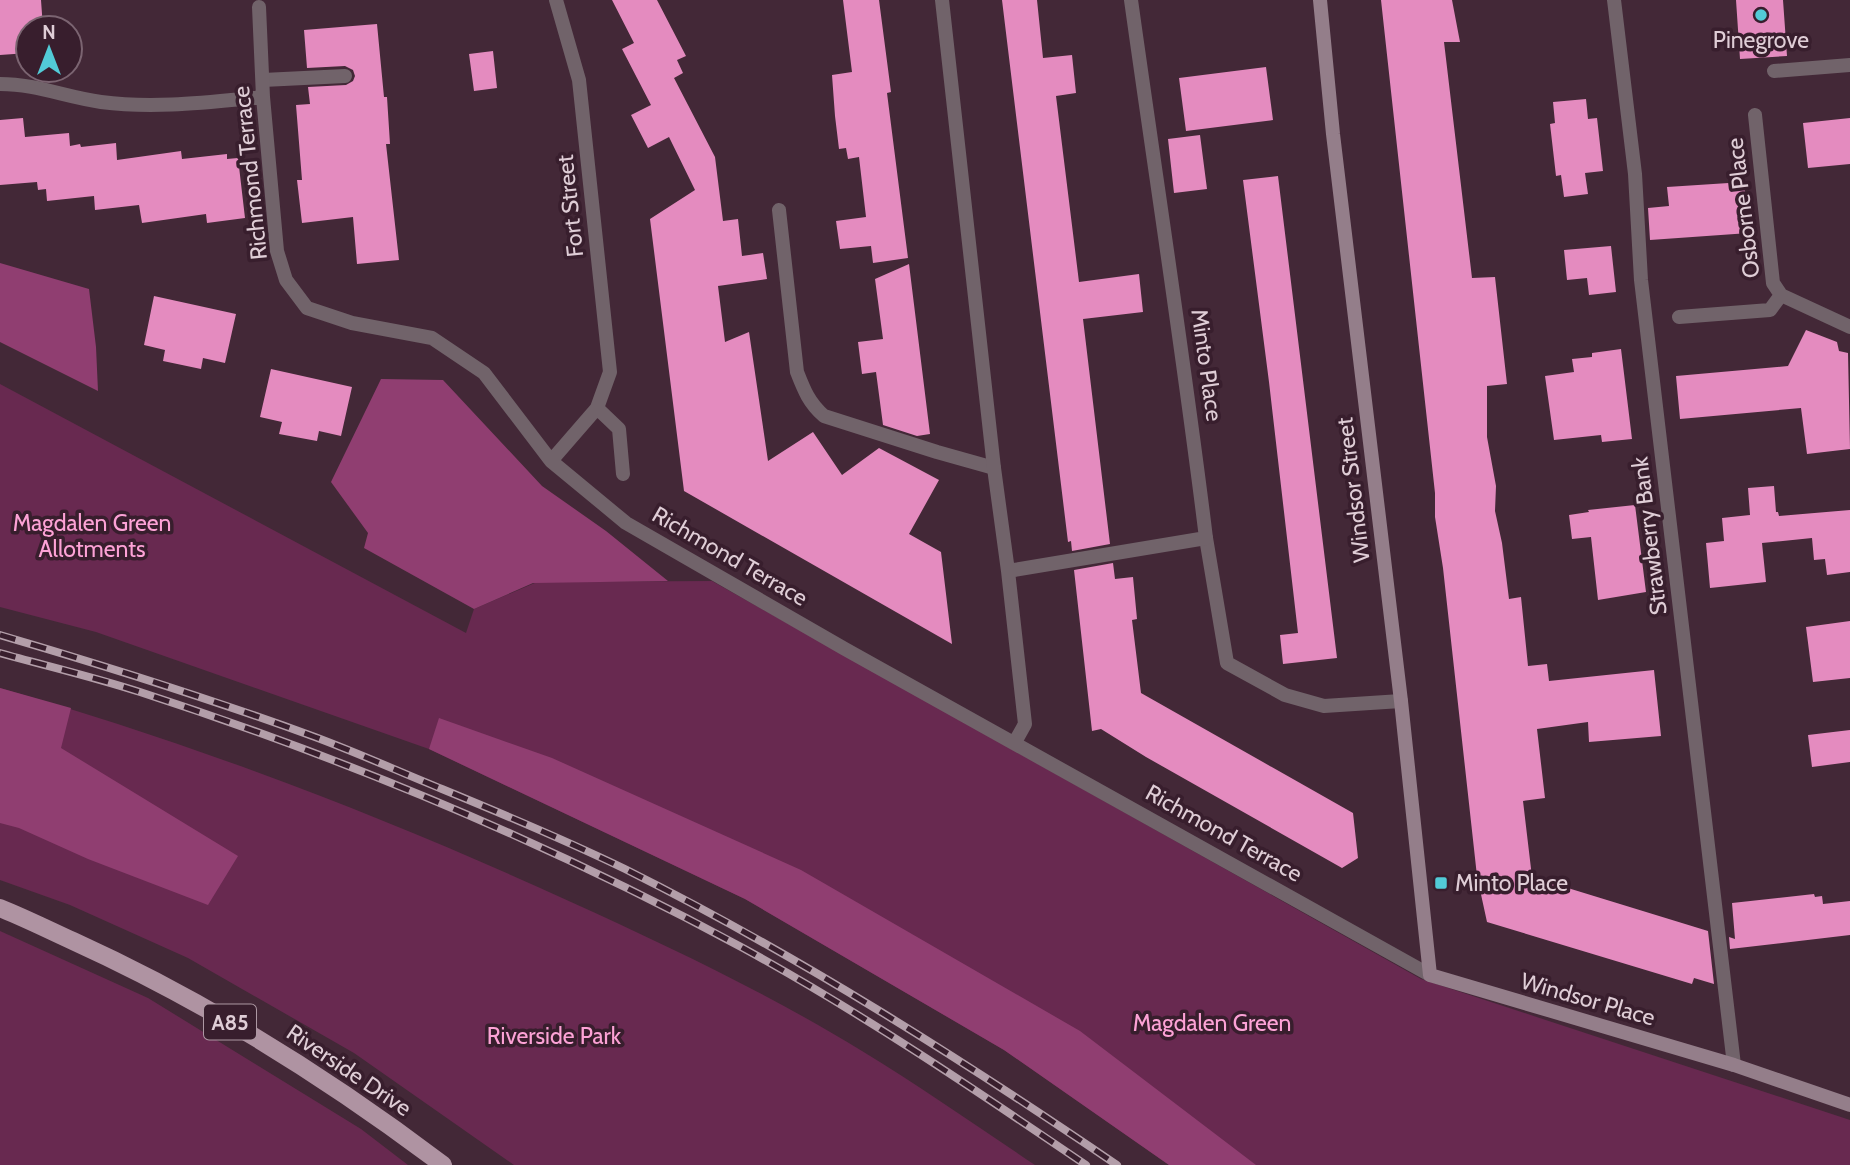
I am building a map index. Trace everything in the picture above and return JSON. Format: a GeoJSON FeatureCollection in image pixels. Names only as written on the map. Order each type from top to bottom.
{"type":"FeatureCollection","features":[{"type":"Feature","properties":{"kind":"main road","name":"Riverside Drive"},"geometry":{"type":"LineString","coordinates":[[0,908],[134,968],[245,1030],[374,1113],[443,1165]]}},
{"type":"Feature","properties":{"kind":"street","name":"Fort Street"},"geometry":{"type":"LineString","coordinates":[[551,461],[597,408],[610,372],[579,80],[556,0]]}},
{"type":"Feature","properties":{"kind":"street"},"geometry":{"type":"LineString","coordinates":[[942,0],[1025,724],[1015,742]]}},
{"type":"Feature","properties":{"kind":"street","name":"Minto Place"},"geometry":{"type":"LineString","coordinates":[[1131,0],[1182,344],[1206,538],[1227,663],[1285,695],[1324,706],[1401,701]]}},
{"type":"Feature","properties":{"kind":"street","name":"Windsor Street"},"geometry":{"type":"LineString","coordinates":[[1320,0],[1334,148],[1401,701],[1430,975]]}},
{"type":"Feature","properties":{"kind":"street","name":"Strawberry Bank"},"geometry":{"type":"LineString","coordinates":[[1614,0],[1634,174],[1642,280],[1734,1065]]}},
{"type":"Feature","properties":{"kind":"street","name":"Richmond Terrace"},"geometry":{"type":"LineString","coordinates":[[259,7],[263,97],[277,251],[286,280],[307,308],[352,323],[432,338],[484,373],[551,461],[626,523],[845,649],[1430,975]]}},
{"type":"Feature","properties":{"kind":"street"},"geometry":{"type":"LineString","coordinates":[[1774,71],[1850,65]]}},
{"type":"Feature","properties":{"kind":"street"},"geometry":{"type":"LineString","coordinates":[[263,80],[345,76]]}},
{"type":"Feature","properties":{"kind":"street"},"geometry":{"type":"LineString","coordinates":[[0,84],[29,85],[102,102],[148,105],[263,97]]}},
{"type":"Feature","properties":{"kind":"street","name":"Osborne Place"},"geometry":{"type":"LineString","coordinates":[[1755,115],[1773,283],[1781,295],[1850,327]]}},
{"type":"Feature","properties":{"kind":"street"},"geometry":{"type":"LineString","coordinates":[[779,210],[797,372],[812,405],[824,416],[994,468]]}},
{"type":"Feature","properties":{"kind":"street","name":"Osborne Place"},"geometry":{"type":"LineString","coordinates":[[1679,317],[1770,310],[1781,295]]}},
{"type":"Feature","properties":{"kind":"street"},"geometry":{"type":"LineString","coordinates":[[597,408],[618,429],[623,474]]}},
{"type":"Feature","properties":{"kind":"street"},"geometry":{"type":"LineString","coordinates":[[1009,571],[1206,538]]}},
{"type":"Feature","properties":{"kind":"street","name":"Windsor Place"},"geometry":{"type":"LineString","coordinates":[[1430,975],[1734,1065],[1850,1105]]}},
{"type":"Feature","properties":{"kind":"green space","name":"Magdalen Green"},"geometry":{"type":"Polygon","coordinates":[[[0,384],[466,633],[474,609],[537,582],[712,581],[1421,979],[1850,1120],[1850,1165],[1169,1165],[1004,1050],[745,899],[429,749],[96,632],[0,607],[0,384]]]}},
{"type":"Feature","properties":{"kind":"green space","name":"Riverside Park"},"geometry":{"type":"Polygon","coordinates":[[[0,688],[145,733],[289,784],[431,841],[608,919],[719,972],[827,1030],[1035,1165],[514,1165],[354,1053],[188,958],[70,905],[0,880],[0,688]]]}},
{"type":"Feature","properties":{"kind":"green space"},"geometry":{"type":"Polygon","coordinates":[[[0,931],[148,998],[361,1129],[408,1165],[0,1165],[0,931]]]}},
{"type":"Feature","properties":{"kind":"shaded area"},"geometry":{"type":"Polygon","coordinates":[[[0,263],[89,289],[98,391],[0,342],[0,263]]]}},
{"type":"Feature","properties":{"kind":"shaded area"},"geometry":{"type":"Polygon","coordinates":[[[381,379],[443,380],[542,486],[606,531],[668,581],[533,583],[474,609],[364,548],[368,533],[331,482],[381,379]]]}},
{"type":"Feature","properties":{"kind":"shaded area"},"geometry":{"type":"Polygon","coordinates":[[[0,688],[71,708],[61,748],[238,856],[208,905],[88,859],[19,828],[0,823],[0,688]]]}},
{"type":"Feature","properties":{"kind":"shaded area"},"geometry":{"type":"Polygon","coordinates":[[[439,718],[552,758],[801,870],[1080,1031],[1256,1165],[1169,1165],[1004,1050],[745,899],[429,749],[439,718]]]}},
{"type":"Feature","properties":{"kind":"building"},"geometry":{"type":"Polygon","coordinates":[[[0,0],[41,0],[42,14],[14,14],[14,54],[0,55],[0,0]]]}},
{"type":"Feature","properties":{"kind":"building"},"geometry":{"type":"Polygon","coordinates":[[[612,0],[657,0],[686,56],[677,60],[683,73],[674,78],[715,157],[723,221],[738,219],[742,256],[763,253],[767,279],[718,286],[725,342],[749,332],[768,461],[813,432],[842,475],[879,448],[939,480],[909,534],[941,552],[952,644],[684,491],[650,219],[695,190],[669,137],[648,148],[631,115],[651,105],[622,49],[634,43],[612,0]]]}},
{"type":"Feature","properties":{"kind":"building"},"geometry":{"type":"Polygon","coordinates":[[[843,0],[879,0],[891,92],[887,93],[908,258],[873,263],[871,246],[840,249],[836,221],[866,217],[859,157],[848,159],[846,148],[839,149],[835,116],[832,75],[852,72],[843,0]]]}},
{"type":"Feature","properties":{"kind":"building"},"geometry":{"type":"Polygon","coordinates":[[[1002,0],[1037,0],[1043,58],[1072,55],[1076,93],[1056,96],[1079,282],[1139,274],[1143,312],[1083,319],[1110,544],[1072,551],[1071,541],[1068,542],[1002,0]]]}},
{"type":"Feature","properties":{"kind":"building"},"geometry":{"type":"Polygon","coordinates":[[[1381,0],[1452,0],[1460,42],[1444,42],[1472,278],[1495,277],[1507,384],[1487,386],[1487,437],[1496,486],[1495,511],[1509,599],[1521,597],[1528,666],[1547,664],[1549,681],[1654,670],[1661,736],[1589,742],[1588,722],[1537,729],[1545,798],[1523,801],[1532,877],[1708,931],[1714,984],[1694,978],[1692,984],[1487,922],[1477,876],[1435,517],[1435,493],[1381,0]]]}},
{"type":"Feature","properties":{"kind":"building","name":"Pinegrove"},"geometry":{"type":"Polygon","coordinates":[[[1736,0],[1783,0],[1787,56],[1740,59],[1736,0]]]}},
{"type":"Feature","properties":{"kind":"building"},"geometry":{"type":"Polygon","coordinates":[[[377,24],[384,97],[387,97],[390,144],[386,144],[399,260],[357,264],[353,217],[302,223],[297,180],[302,180],[296,105],[310,104],[308,87],[346,85],[353,81],[355,76],[353,70],[345,66],[307,68],[304,30],[377,24]]]}},
{"type":"Feature","properties":{"kind":"building"},"geometry":{"type":"Polygon","coordinates":[[[493,51],[497,88],[474,91],[469,54],[493,51]]]}},
{"type":"Feature","properties":{"kind":"building"},"geometry":{"type":"Polygon","coordinates":[[[1266,67],[1273,120],[1186,131],[1179,78],[1266,67]]]}},
{"type":"Feature","properties":{"kind":"building"},"geometry":{"type":"Polygon","coordinates":[[[1586,99],[1588,119],[1597,118],[1603,171],[1585,173],[1588,194],[1564,197],[1561,175],[1556,176],[1550,124],[1555,123],[1553,102],[1586,99]]]}},
{"type":"Feature","properties":{"kind":"building"},"geometry":{"type":"Polygon","coordinates":[[[23,118],[25,137],[69,133],[70,146],[116,143],[117,160],[181,151],[182,159],[227,154],[227,159],[238,158],[245,218],[207,223],[206,214],[142,223],[139,205],[95,210],[94,196],[47,201],[46,189],[38,190],[37,182],[0,185],[0,120],[23,118]]]}},
{"type":"Feature","properties":{"kind":"building"},"geometry":{"type":"Polygon","coordinates":[[[1850,118],[1850,164],[1808,168],[1803,123],[1850,118]]]}},
{"type":"Feature","properties":{"kind":"building"},"geometry":{"type":"Polygon","coordinates":[[[1200,135],[1207,189],[1174,193],[1168,139],[1200,135]]]}},
{"type":"Feature","properties":{"kind":"building"},"geometry":{"type":"Polygon","coordinates":[[[1278,176],[1337,658],[1283,664],[1280,635],[1298,633],[1243,180],[1278,176]]]}},
{"type":"Feature","properties":{"kind":"building"},"geometry":{"type":"Polygon","coordinates":[[[1744,182],[1749,233],[1650,240],[1648,208],[1669,206],[1667,187],[1744,182]]]}},
{"type":"Feature","properties":{"kind":"building"},"geometry":{"type":"Polygon","coordinates":[[[1611,246],[1616,292],[1589,295],[1587,278],[1567,280],[1564,250],[1611,246]]]}},
{"type":"Feature","properties":{"kind":"building"},"geometry":{"type":"Polygon","coordinates":[[[909,264],[930,434],[917,436],[883,425],[876,372],[862,374],[858,342],[883,339],[875,279],[909,264]]]}},
{"type":"Feature","properties":{"kind":"building"},"geometry":{"type":"Polygon","coordinates":[[[154,296],[236,314],[225,363],[203,358],[201,369],[163,361],[165,350],[144,345],[154,296]]]}},
{"type":"Feature","properties":{"kind":"building"},"geometry":{"type":"Polygon","coordinates":[[[1806,330],[1837,342],[1839,351],[1848,353],[1850,449],[1807,454],[1801,408],[1680,419],[1676,376],[1788,366],[1806,330]]]}},
{"type":"Feature","properties":{"kind":"building"},"geometry":{"type":"Polygon","coordinates":[[[1621,349],[1632,439],[1602,442],[1601,435],[1554,440],[1545,376],[1574,372],[1572,359],[1621,349]]]}},
{"type":"Feature","properties":{"kind":"building"},"geometry":{"type":"Polygon","coordinates":[[[271,369],[352,387],[341,436],[319,431],[317,441],[279,434],[282,422],[260,417],[271,369]]]}},
{"type":"Feature","properties":{"kind":"building"},"geometry":{"type":"Polygon","coordinates":[[[1774,486],[1776,512],[1779,516],[1850,510],[1850,572],[1827,575],[1825,559],[1814,560],[1812,538],[1762,543],[1766,582],[1710,588],[1706,543],[1724,541],[1722,518],[1750,515],[1748,488],[1774,486]]]}},
{"type":"Feature","properties":{"kind":"building"},"geometry":{"type":"Polygon","coordinates":[[[1635,505],[1646,592],[1598,600],[1591,537],[1572,539],[1569,515],[1635,505]]]}},
{"type":"Feature","properties":{"kind":"building"},"geometry":{"type":"Polygon","coordinates":[[[1113,563],[1115,579],[1133,577],[1137,619],[1132,620],[1141,693],[1353,813],[1358,858],[1342,868],[1101,729],[1092,731],[1074,570],[1113,563]]]}},
{"type":"Feature","properties":{"kind":"building"},"geometry":{"type":"Polygon","coordinates":[[[1850,621],[1850,678],[1813,682],[1806,627],[1850,621]]]}},
{"type":"Feature","properties":{"kind":"building"},"geometry":{"type":"Polygon","coordinates":[[[1850,730],[1850,762],[1812,767],[1808,735],[1850,730]]]}},
{"type":"Feature","properties":{"kind":"building"},"geometry":{"type":"Polygon","coordinates":[[[1814,894],[1815,897],[1822,896],[1823,904],[1850,901],[1850,935],[1730,949],[1729,937],[1735,939],[1732,903],[1814,894]]]}},
{"type":"Feature","properties":{"kind":"railway"},"geometry":{"type":"LineString","coordinates":[[0,635],[158,683],[315,737],[602,858],[689,902],[814,972],[997,1085],[1117,1165]]}},
{"type":"Feature","properties":{"kind":"railway"},"geometry":{"type":"LineString","coordinates":[[0,653],[123,687],[295,746],[447,806],[597,874],[743,948],[831,999],[960,1080],[1086,1165]]}},
{"type":"Feature","properties":{"kind":"place","name":"Pinegrove"},"geometry":{"type":"Point","coordinates":[1761,15]}},
{"type":"Feature","properties":{"kind":"place","name":"Minto Place"},"geometry":{"type":"Point","coordinates":[1441,883]}},
{"type":"Feature","properties":{"kind":"park label","name":"Magdalen Green Allotments"},"geometry":{"type":"Point","coordinates":[92,536]}}]}
